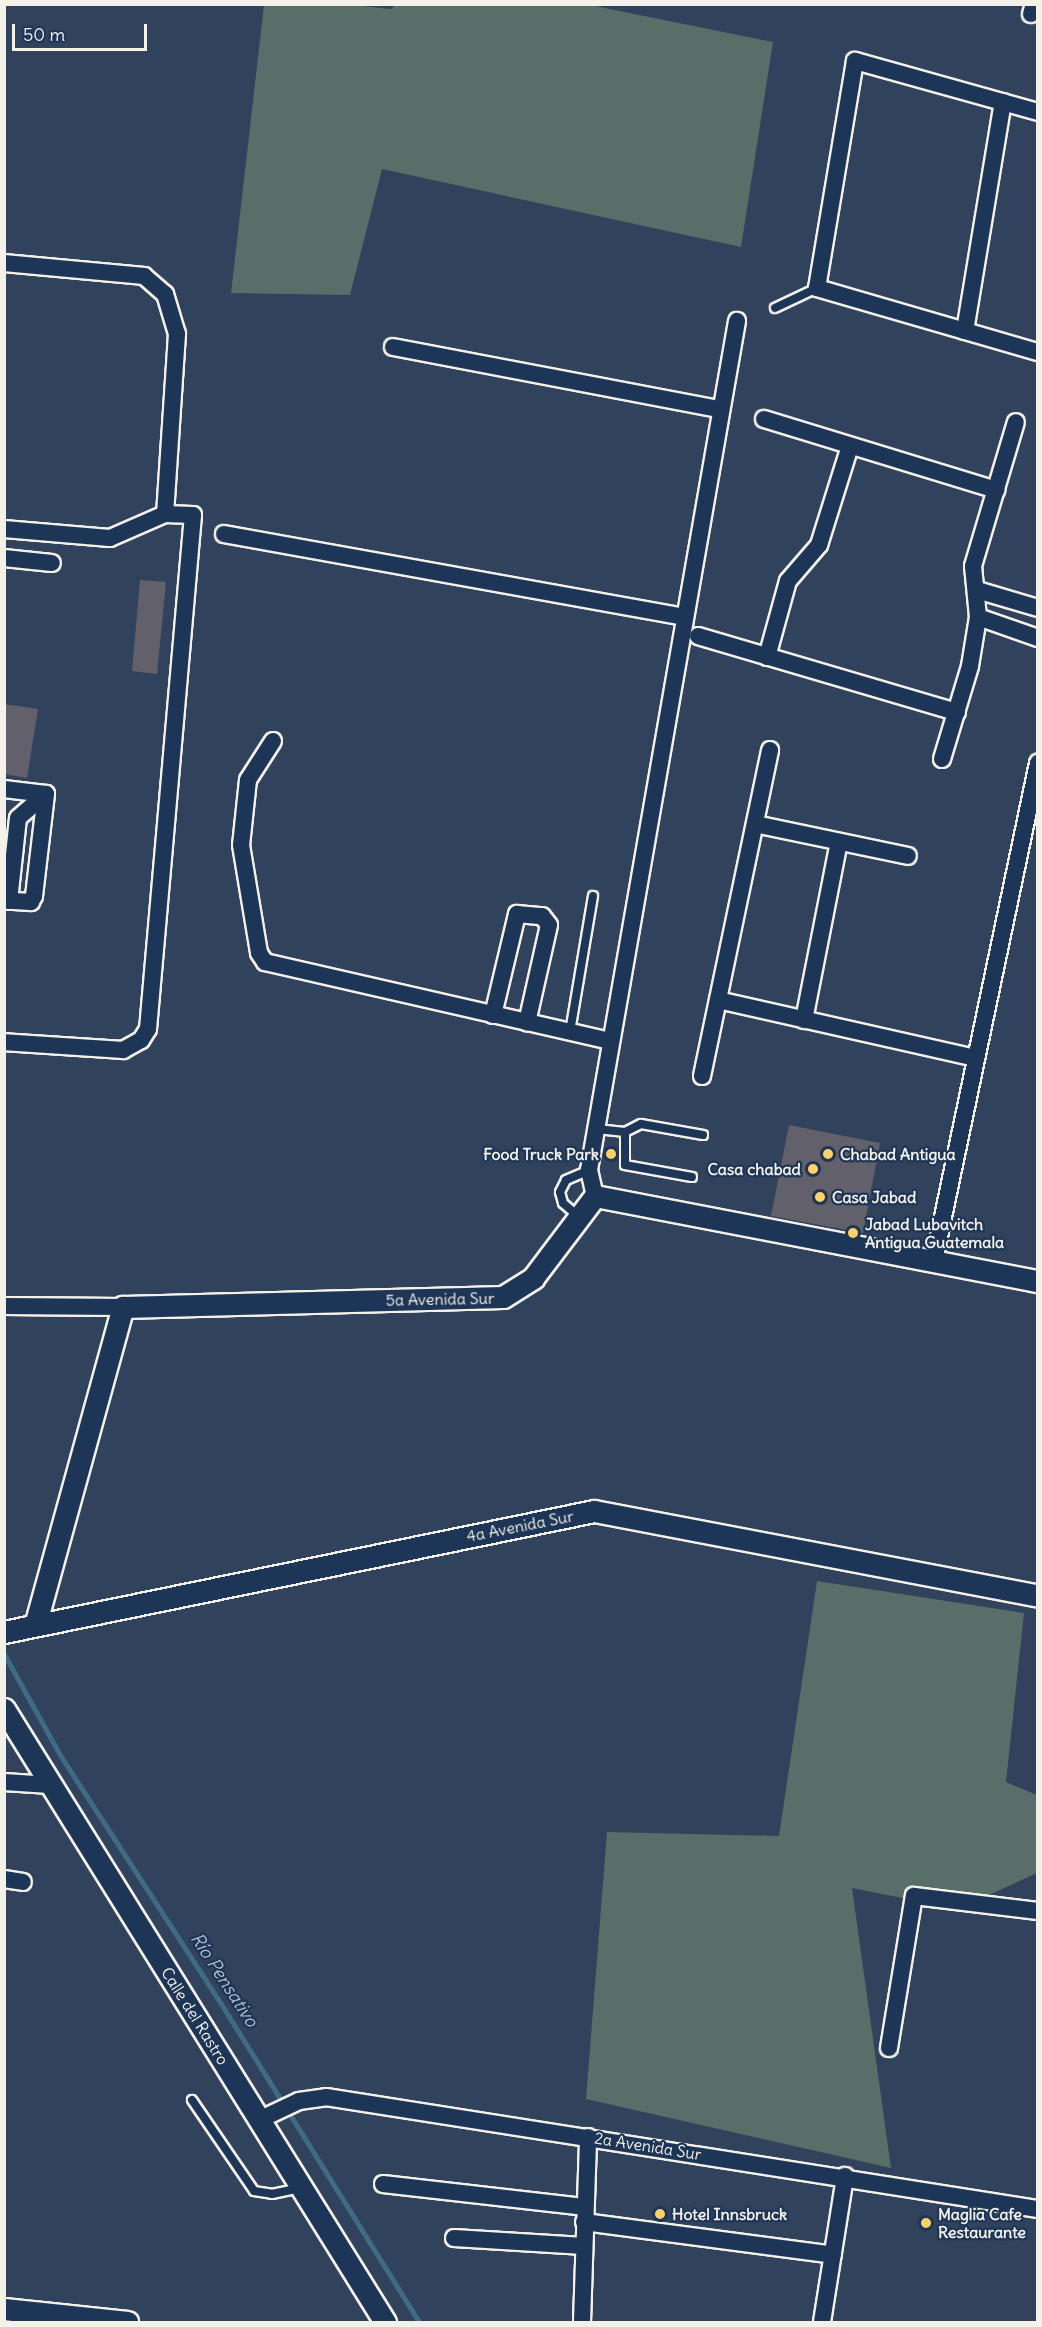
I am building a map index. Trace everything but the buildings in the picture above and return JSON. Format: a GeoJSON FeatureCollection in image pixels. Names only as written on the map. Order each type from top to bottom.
{"type":"FeatureCollection","features":[{"type":"Feature","properties":{"kind":"street"},"geometry":{"type":"LineString","coordinates":[[1038,112],[855,62],[817,288],[1038,352]]}},
{"type":"Feature","properties":{"kind":"street"},"geometry":{"type":"LineString","coordinates":[[965,331],[1003,102]]}},
{"type":"Feature","properties":{"kind":"street"},"geometry":{"type":"LineString","coordinates":[[4,263],[144,276],[165,294],[177,334],[165,514]]}},
{"type":"Feature","properties":{"kind":"street"},"geometry":{"type":"LineString","coordinates":[[737,321],[682,616],[589,1170],[595,1196],[1038,1281]]}},
{"type":"Feature","properties":{"kind":"street"},"geometry":{"type":"LineString","coordinates":[[393,347],[719,409]]}},
{"type":"Feature","properties":{"kind":"street"},"geometry":{"type":"LineString","coordinates":[[764,419],[996,490]]}},
{"type":"Feature","properties":{"kind":"street"},"geometry":{"type":"LineString","coordinates":[[942,759],[957,712],[978,618],[973,566],[1016,422]]}},
{"type":"Feature","properties":{"kind":"street"},"geometry":{"type":"LineString","coordinates":[[767,657],[788,581],[819,545],[850,446]]}},
{"type":"Feature","properties":{"kind":"street"},"geometry":{"type":"LineString","coordinates":[[4,529],[110,538],[165,514],[193,515],[148,1029],[136,1045],[123,1050],[4,1042]]}},
{"type":"Feature","properties":{"kind":"street"},"geometry":{"type":"LineString","coordinates":[[224,534],[682,616]]}},
{"type":"Feature","properties":{"kind":"street"},"geometry":{"type":"LineString","coordinates":[[4,558],[52,563]]}},
{"type":"Feature","properties":{"kind":"street"},"geometry":{"type":"LineString","coordinates":[[977,590],[1038,608]]}},
{"type":"Feature","properties":{"kind":"street"},"geometry":{"type":"LineString","coordinates":[[978,618],[1038,638]]}},
{"type":"Feature","properties":{"kind":"street"},"geometry":{"type":"LineString","coordinates":[[698,636],[957,712]]}},
{"type":"Feature","properties":{"kind":"street"},"geometry":{"type":"LineString","coordinates":[[273,741],[248,780],[241,845],[256,942],[265,962],[610,1041]]}},
{"type":"Feature","properties":{"kind":"street"},"geometry":{"type":"LineString","coordinates":[[702,1076],[770,750]]}},
{"type":"Feature","properties":{"kind":"street"},"geometry":{"type":"LineString","coordinates":[[934,1260],[1038,763]]}},
{"type":"Feature","properties":{"kind":"street"},"geometry":{"type":"LineString","coordinates":[[4,789],[46,794]]}},
{"type":"Feature","properties":{"kind":"street"},"geometry":{"type":"LineString","coordinates":[[46,794],[34,896],[26,903],[6,897],[11,817],[46,794]]}},
{"type":"Feature","properties":{"kind":"street"},"geometry":{"type":"LineString","coordinates":[[755,824],[908,856]]}},
{"type":"Feature","properties":{"kind":"street"},"geometry":{"type":"LineString","coordinates":[[804,1020],[839,842]]}},
{"type":"Feature","properties":{"kind":"street"},"geometry":{"type":"LineString","coordinates":[[493,1015],[517,914],[542,916],[549,925],[527,1023]]}},
{"type":"Feature","properties":{"kind":"street"},"geometry":{"type":"LineString","coordinates":[[718,1000],[976,1058]]}},
{"type":"Feature","properties":{"kind":"street","name":"5a Avenida Sur"},"geometry":{"type":"LineString","coordinates":[[4,1306],[123,1306],[503,1297],[523,1288],[595,1196]]}},
{"type":"Feature","properties":{"kind":"street"},"geometry":{"type":"LineString","coordinates":[[44,1620],[42,1599],[123,1306]]}},
{"type":"Feature","properties":{"kind":"street","name":"4a Avenida Sur"},"geometry":{"type":"LineString","coordinates":[[8,1630],[44,1620],[594,1511],[1038,1596]]}},
{"type":"Feature","properties":{"kind":"street","name":"Calle del Rastro"},"geometry":{"type":"LineString","coordinates":[[4,1709],[50,1785],[267,2116],[303,2186],[386,2322]]}},
{"type":"Feature","properties":{"kind":"street"},"geometry":{"type":"LineString","coordinates":[[4,1782],[50,1785]]}},
{"type":"Feature","properties":{"kind":"street"},"geometry":{"type":"LineString","coordinates":[[4,1879],[23,1882]]}},
{"type":"Feature","properties":{"kind":"street"},"geometry":{"type":"LineString","coordinates":[[889,2048],[914,1896],[1038,1911]]}},
{"type":"Feature","properties":{"kind":"street","name":"2a Avenida Sur"},"geometry":{"type":"LineString","coordinates":[[267,2116],[292,2104],[326,2097],[846,2176],[1038,2210]]}},
{"type":"Feature","properties":{"kind":"street"},"geometry":{"type":"LineString","coordinates":[[582,2322],[588,2137]]}},
{"type":"Feature","properties":{"kind":"street"},"geometry":{"type":"LineString","coordinates":[[822,2322],[846,2176]]}},
{"type":"Feature","properties":{"kind":"street"},"geometry":{"type":"LineString","coordinates":[[383,2184],[833,2255]]}},
{"type":"Feature","properties":{"kind":"street"},"geometry":{"type":"LineString","coordinates":[[454,2238],[584,2246]]}},
{"type":"Feature","properties":{"kind":"street"},"geometry":{"type":"LineString","coordinates":[[4,2309],[127,2322]]}},
{"type":"Feature","properties":{"kind":"lane"},"geometry":{"type":"LineString","coordinates":[[775,308],[817,288]]}},
{"type":"Feature","properties":{"kind":"lane"},"geometry":{"type":"LineString","coordinates":[[570,1032],[593,896]]}},
{"type":"Feature","properties":{"kind":"lane"},"geometry":{"type":"LineString","coordinates":[[597,1129],[625,1132],[640,1124],[703,1136]]}},
{"type":"Feature","properties":{"kind":"lane"},"geometry":{"type":"LineString","coordinates":[[625,1132],[625,1165],[692,1177]]}},
{"type":"Feature","properties":{"kind":"lane"},"geometry":{"type":"LineString","coordinates":[[579,1217],[563,1203],[560,1192],[566,1180],[589,1170]]}},
{"type":"Feature","properties":{"kind":"lane"},"geometry":{"type":"LineString","coordinates":[[192,2100],[254,2191],[272,2194],[303,2186]]}},
{"type":"Feature","properties":{"kind":"green space"},"geometry":{"type":"Polygon","coordinates":[[[342,4],[391,9],[397,4],[590,5],[773,42],[741,247],[382,169],[350,295],[231,293],[264,5],[342,4]]]}},
{"type":"Feature","properties":{"kind":"green space"},"geometry":{"type":"Polygon","coordinates":[[[817,1581],[1024,1613],[1006,1782],[1037,1795],[1037,1873],[958,1909],[852,1888],[891,2168],[586,2099],[607,1832],[779,1836],[817,1581]]]}},
{"type":"Feature","properties":{"kind":"waterway","name":"Río Pensativo"},"geometry":{"type":"LineString","coordinates":[[4,1654],[60,1755],[223,2007],[419,2322]]}},
{"type":"Feature","properties":{"kind":"place","name":"Food Truck Park"},"geometry":{"type":"Point","coordinates":[611,1154]}},
{"type":"Feature","properties":{"kind":"place","name":"Chabad Antigua"},"geometry":{"type":"Point","coordinates":[828,1154]}},
{"type":"Feature","properties":{"kind":"place","name":"Casa chabad"},"geometry":{"type":"Point","coordinates":[813,1169]}},
{"type":"Feature","properties":{"kind":"place","name":"Casa Jabad"},"geometry":{"type":"Point","coordinates":[820,1197]}},
{"type":"Feature","properties":{"kind":"place","name":"Jabad Lubavitch Antigua Guatemala"},"geometry":{"type":"Point","coordinates":[853,1233]}},
{"type":"Feature","properties":{"kind":"place","name":"Hotel Innsbruck"},"geometry":{"type":"Point","coordinates":[660,2214]}},
{"type":"Feature","properties":{"kind":"place","name":"Maglia Cafe Restaurante"},"geometry":{"type":"Point","coordinates":[926,2223]}}]}
